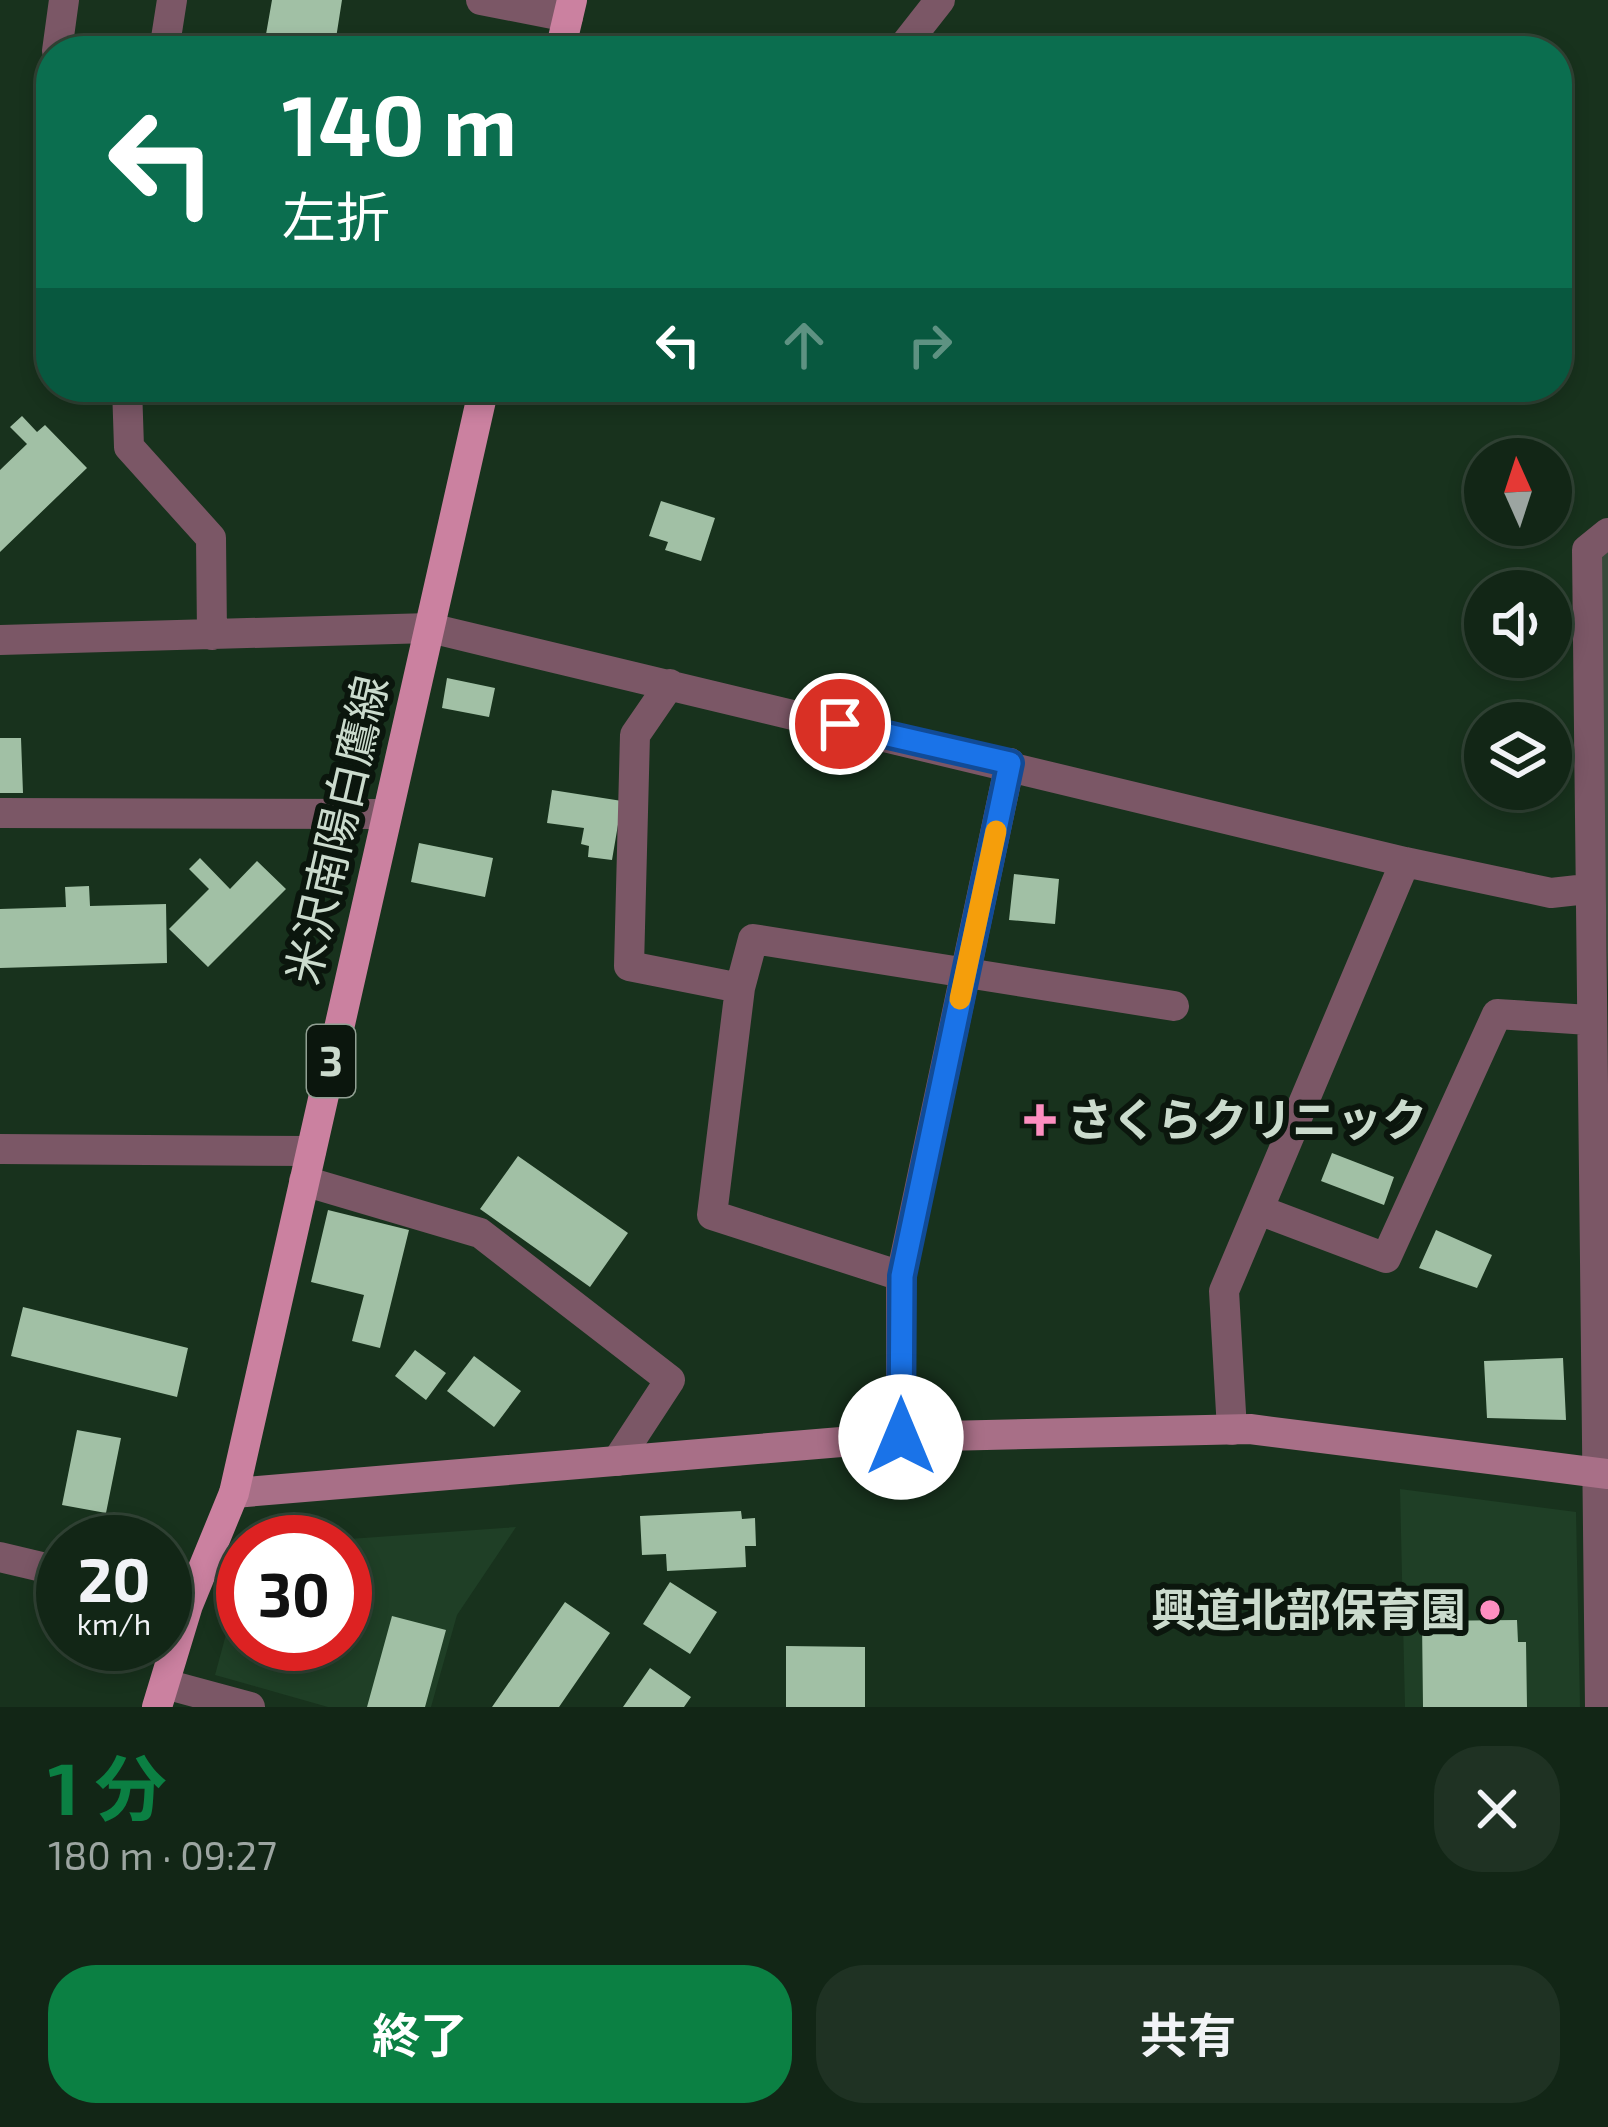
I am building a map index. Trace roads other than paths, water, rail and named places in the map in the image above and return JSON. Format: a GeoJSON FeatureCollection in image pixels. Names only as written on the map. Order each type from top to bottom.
{"type":"FeatureCollection","features":[{"type":"Feature","properties":{"kind":"main road","name":"米沢南陽白鷹線"},"geometry":{"type":"LineString","coordinates":[[192,1571],[233,1493],[481,402]]}},
{"type":"Feature","properties":{"kind":"street"},"geometry":{"type":"LineString","coordinates":[[59,36],[64,0]]}},
{"type":"Feature","properties":{"kind":"street"},"geometry":{"type":"LineString","coordinates":[[166,36],[172,0]]}},
{"type":"Feature","properties":{"kind":"street"},"geometry":{"type":"LineString","coordinates":[[481,0],[570,33]]}},
{"type":"Feature","properties":{"kind":"street"},"geometry":{"type":"LineString","coordinates":[[912,36],[940,0]]}},
{"type":"Feature","properties":{"kind":"street"},"geometry":{"type":"LineString","coordinates":[[128,402],[129,447],[211,538],[212,635]]}},
{"type":"Feature","properties":{"kind":"street"},"geometry":{"type":"LineString","coordinates":[[1600,1707],[1602,1473],[1589,1020],[1587,550],[1608,533]]}},
{"type":"Feature","properties":{"kind":"street"},"geometry":{"type":"LineString","coordinates":[[0,640],[430,628],[1010,763],[1406,862],[1551,893],[1587,890]]}},
{"type":"Feature","properties":{"kind":"street"},"geometry":{"type":"LineString","coordinates":[[670,684],[635,735],[629,966],[740,988]]}},
{"type":"Feature","properties":{"kind":"street"},"geometry":{"type":"LineString","coordinates":[[901,1437],[902,1276],[1010,763]]}},
{"type":"Feature","properties":{"kind":"street"},"geometry":{"type":"LineString","coordinates":[[0,813],[387,814]]}},
{"type":"Feature","properties":{"kind":"street"},"geometry":{"type":"LineString","coordinates":[[1232,1430],[1225,1291],[1406,862]]}},
{"type":"Feature","properties":{"kind":"street"},"geometry":{"type":"LineString","coordinates":[[902,1276],[712,1215],[740,988],[753,939],[966,969],[1174,1006]]}},
{"type":"Feature","properties":{"kind":"street"},"geometry":{"type":"LineString","coordinates":[[1258,1210],[1386,1258],[1497,1014],[1589,1020]]}},
{"type":"Feature","properties":{"kind":"street"},"geometry":{"type":"LineString","coordinates":[[0,1149],[308,1166],[480,1233],[670,1380],[617,1461]]}},
{"type":"Feature","properties":{"kind":"street"},"geometry":{"type":"LineString","coordinates":[[233,1493],[901,1437],[1232,1430],[1602,1473]]}},
{"type":"Feature","properties":{"kind":"street"},"geometry":{"type":"LineString","coordinates":[[0,1557],[36,1566]]}},
{"type":"Feature","properties":{"kind":"street"},"geometry":{"type":"LineString","coordinates":[[161,1695],[250,1707]]}},
{"type":"Feature","properties":{"kind":"place","name":"さくらクリニック"},"geometry":{"type":"Point","coordinates":[1040,1120]}},
{"type":"Feature","properties":{"kind":"place","name":"興道北部保育園"},"geometry":{"type":"Point","coordinates":[1490,1610]}}]}
